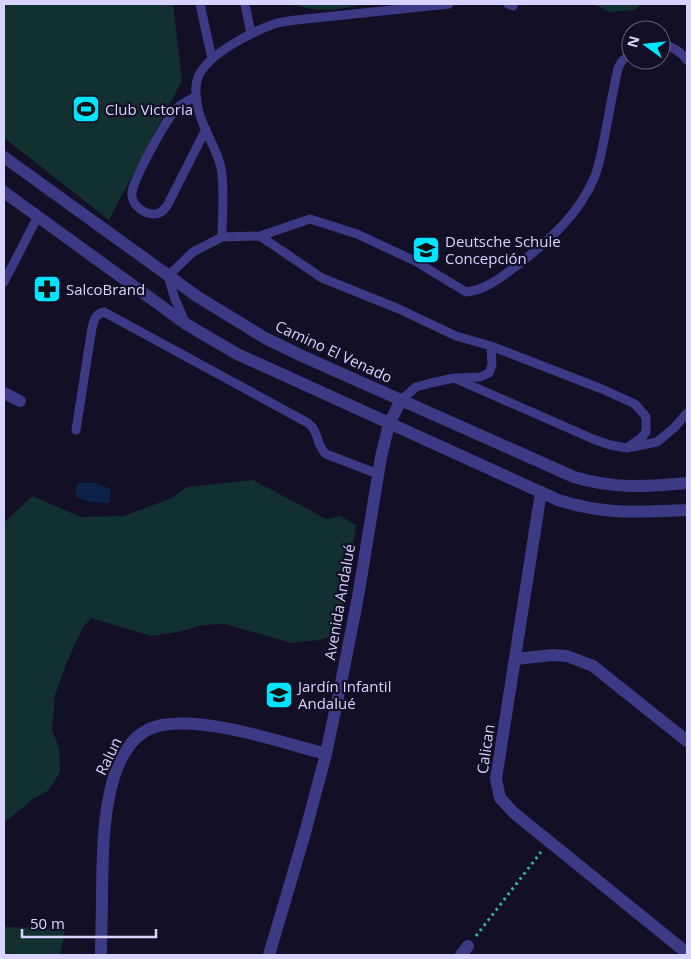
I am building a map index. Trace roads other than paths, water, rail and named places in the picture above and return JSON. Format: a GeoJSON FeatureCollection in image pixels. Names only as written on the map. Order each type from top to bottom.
{"type":"FeatureCollection","features":[{"type":"Feature","properties":{"kind":"street","name":"Camino El Venado"},"geometry":{"type":"LineString","coordinates":[[4,157],[168,276],[228,317],[302,356],[590,482],[640,487],[687,483]]}},
{"type":"Feature","properties":{"kind":"street"},"geometry":{"type":"LineString","coordinates":[[7,196],[38,216],[186,324],[237,354],[540,492],[575,506],[606,511],[647,512],[687,510]]}},
{"type":"Feature","properties":{"kind":"street"},"geometry":{"type":"LineString","coordinates":[[4,393],[20,401]]}},
{"type":"Feature","properties":{"kind":"street","name":"Avenida Andalué"},"geometry":{"type":"LineString","coordinates":[[269,955],[326,754],[358,597],[378,474],[389,424],[401,400]]}},
{"type":"Feature","properties":{"kind":"street","name":"Calican"},"geometry":{"type":"LineString","coordinates":[[540,492],[516,660],[499,751],[496,778],[497,789],[500,798],[506,806],[687,953]]}},
{"type":"Feature","properties":{"kind":"street"},"geometry":{"type":"LineString","coordinates":[[516,660],[552,655],[567,656],[592,666],[687,741]]}},
{"type":"Feature","properties":{"kind":"street","name":"Ralun"},"geometry":{"type":"LineString","coordinates":[[100,955],[106,810],[113,778],[135,739],[144,732],[160,725],[199,725],[245,732],[326,754]]}},
{"type":"Feature","properties":{"kind":"lane"},"geometry":{"type":"LineString","coordinates":[[200,4],[212,60]]}},
{"type":"Feature","properties":{"kind":"lane"},"geometry":{"type":"LineString","coordinates":[[245,4],[251,34]]}},
{"type":"Feature","properties":{"kind":"lane"},"geometry":{"type":"LineString","coordinates":[[222,237],[221,170],[218,155],[199,113],[196,96],[199,75],[205,66],[251,34],[275,24],[296,20],[449,4]]}},
{"type":"Feature","properties":{"kind":"lane"},"geometry":{"type":"LineString","coordinates":[[671,46],[687,60]]}},
{"type":"Feature","properties":{"kind":"lane"},"geometry":{"type":"LineString","coordinates":[[186,324],[177,305],[168,276],[193,252],[222,237],[260,236],[310,219],[357,234],[415,261],[466,292],[488,286],[542,246],[564,225],[588,190],[596,175],[601,156],[618,68],[621,63]]}},
{"type":"Feature","properties":{"kind":"lane"},"geometry":{"type":"LineString","coordinates":[[196,96],[179,106],[172,114],[156,142],[132,190],[132,199],[138,207],[145,212],[154,214],[161,212],[167,206],[206,129]]}},
{"type":"Feature","properties":{"kind":"lane"},"geometry":{"type":"LineString","coordinates":[[4,282],[38,216]]}},
{"type":"Feature","properties":{"kind":"lane"},"geometry":{"type":"LineString","coordinates":[[260,236],[322,278],[399,309],[456,336],[491,346],[602,389],[635,404],[646,416],[646,432],[627,448]]}},
{"type":"Feature","properties":{"kind":"lane"},"geometry":{"type":"LineString","coordinates":[[76,430],[94,318],[99,313],[104,312],[308,422],[314,427],[320,448],[326,454],[378,474]]}},
{"type":"Feature","properties":{"kind":"lane"},"geometry":{"type":"LineString","coordinates":[[401,400],[416,387],[441,380],[480,377],[489,373],[492,365],[491,346]]}},
{"type":"Feature","properties":{"kind":"lane"},"geometry":{"type":"LineString","coordinates":[[454,378],[593,439],[627,448],[658,442],[687,413]]}},
{"type":"Feature","properties":{"kind":"water"},"geometry":{"type":"Polygon","coordinates":[[[77,483],[95,483],[111,489],[109,503],[91,502],[75,497],[77,483]]]}},
{"type":"Feature","properties":{"kind":"place","name":"Club Victoria"},"geometry":{"type":"Point","coordinates":[86,109]}},
{"type":"Feature","properties":{"kind":"place","name":"Deutsche Schule Concepción"},"geometry":{"type":"Point","coordinates":[426,250]}},
{"type":"Feature","properties":{"kind":"place","name":"SalcoBrand"},"geometry":{"type":"Point","coordinates":[47,289]}},
{"type":"Feature","properties":{"kind":"place","name":"Jardín Infantil Andalué"},"geometry":{"type":"Point","coordinates":[279,695]}}]}
